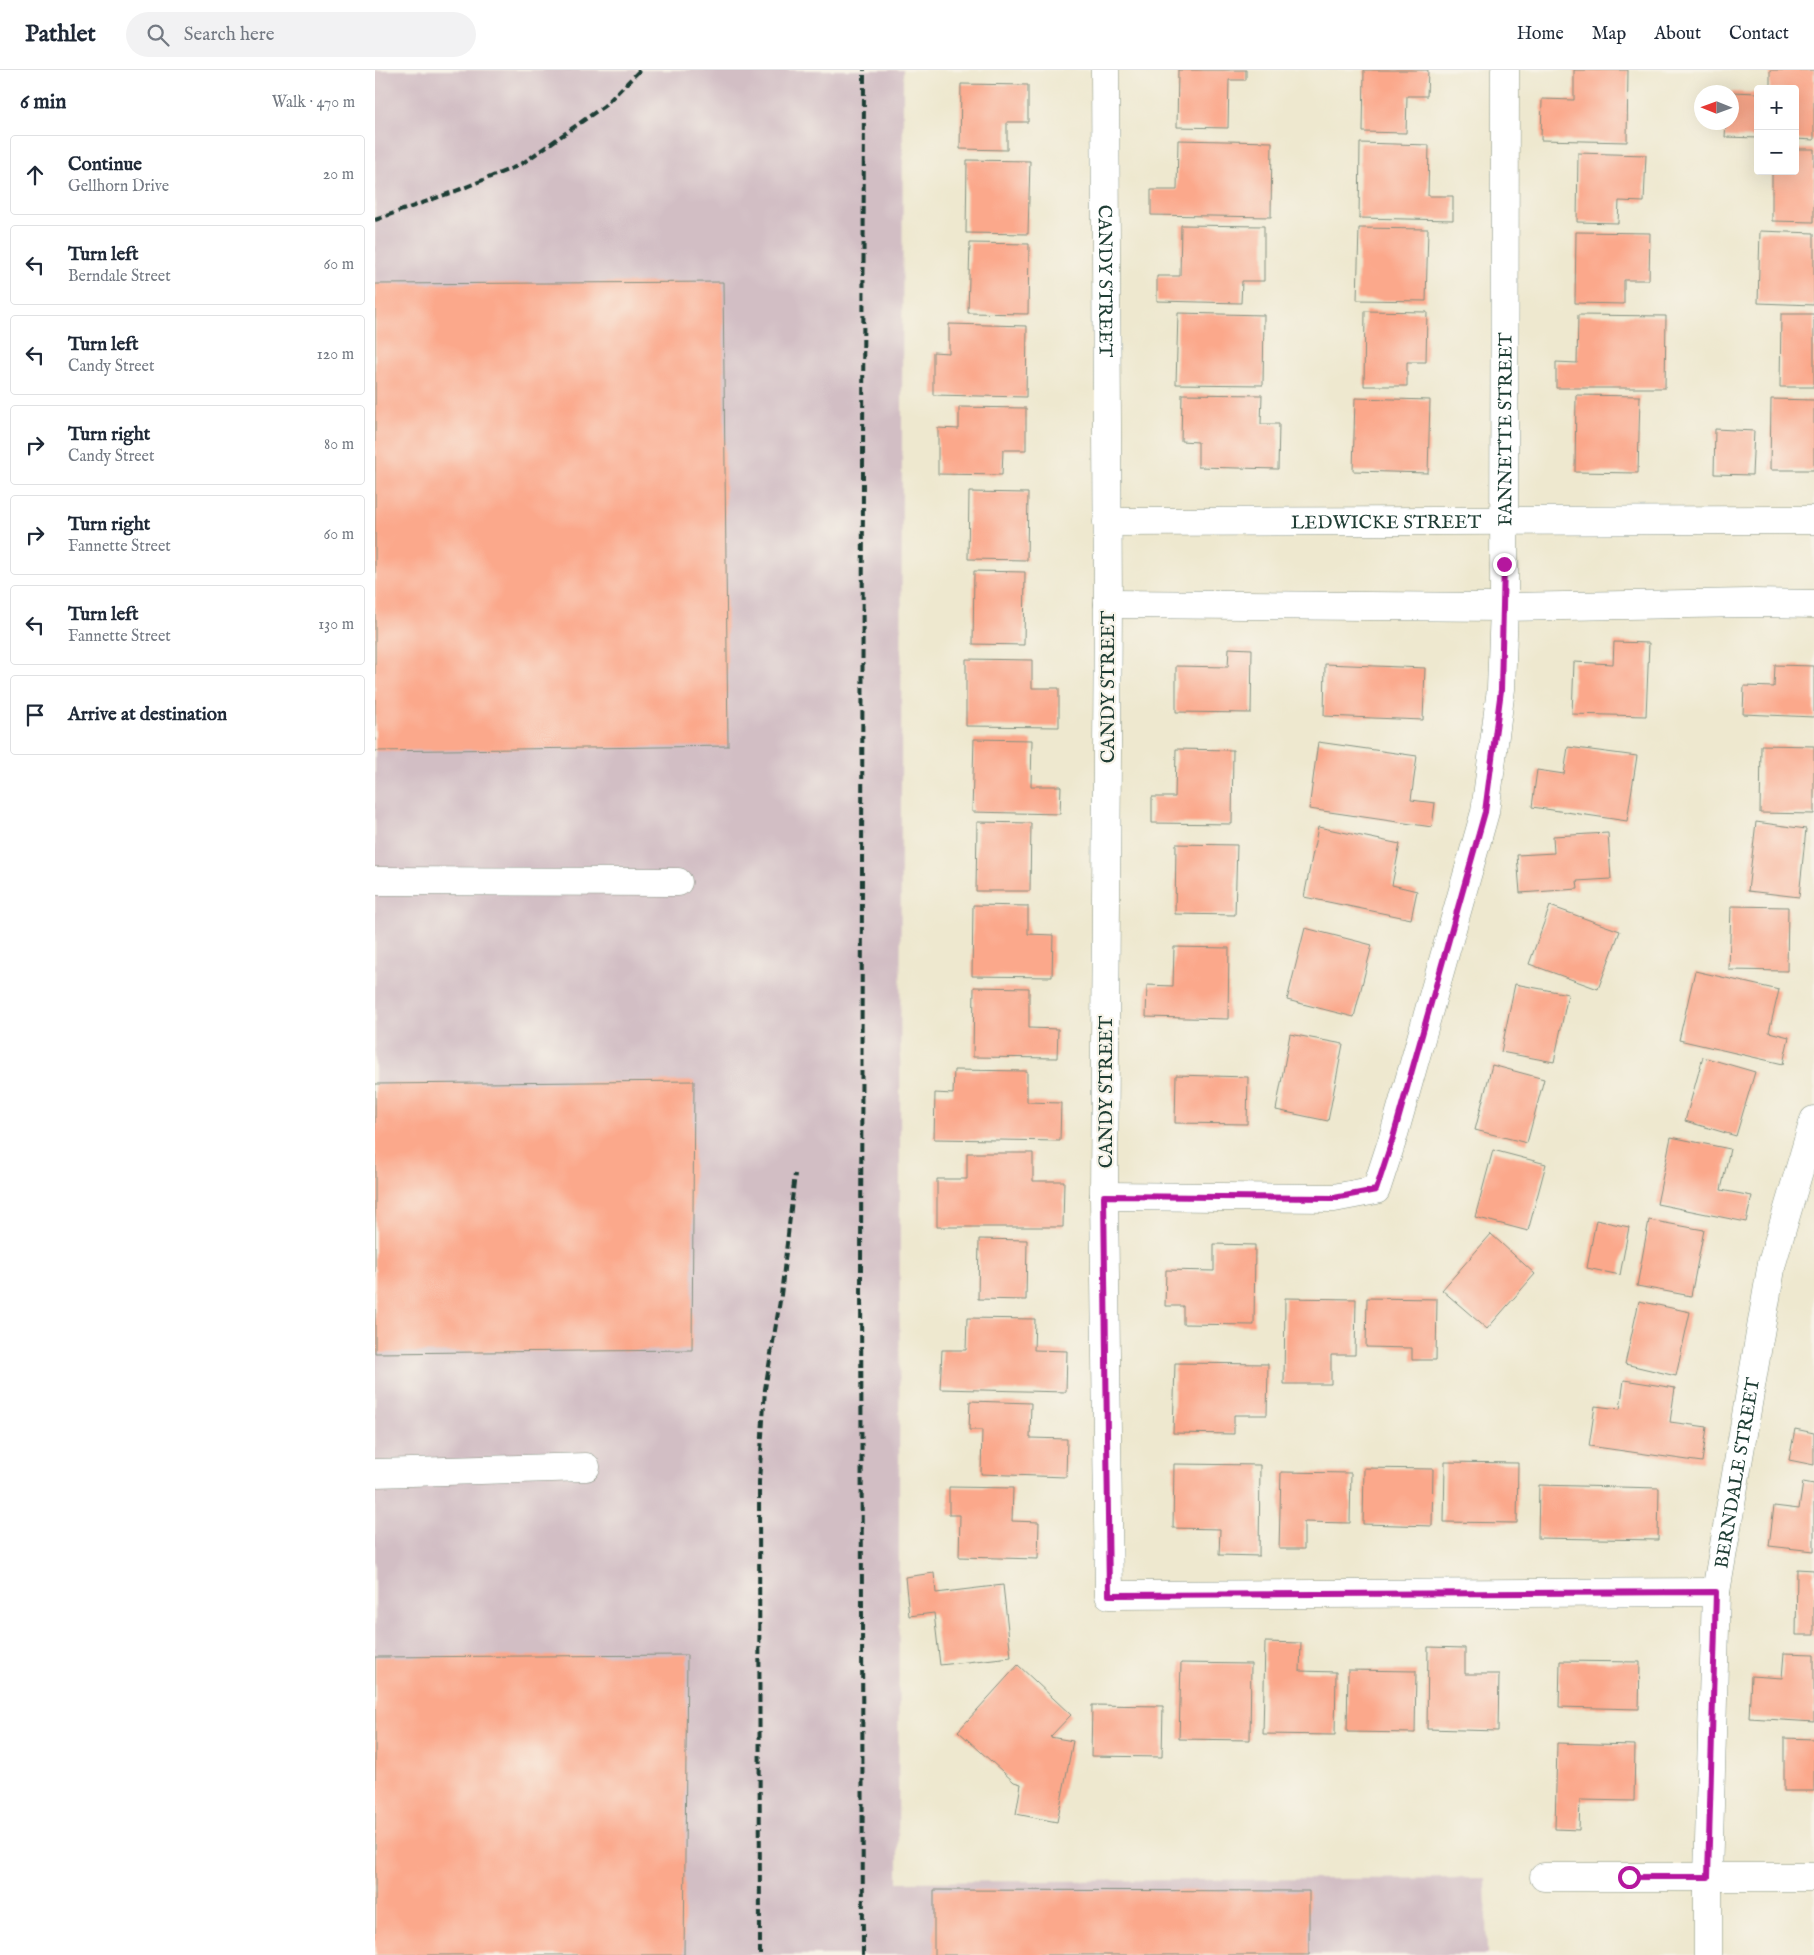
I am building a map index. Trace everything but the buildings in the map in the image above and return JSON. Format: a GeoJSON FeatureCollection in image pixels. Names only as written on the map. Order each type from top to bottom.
{"type":"FeatureCollection","features":[{"type":"Feature","properties":{"kind":"street","name":"CANDY STREET"},"geometry":{"type":"LineString","coordinates":[[1105,70],[1108,604],[1104,1196],[1109,1595],[1716,1592]]}},
{"type":"Feature","properties":{"kind":"street","name":"FANNETTE STREET"},"geometry":{"type":"LineString","coordinates":[[1104,1196],[1334,1198],[1376,1190],[1392,1141],[1485,812],[1501,690],[1504,607],[1505,70]]}},
{"type":"Feature","properties":{"kind":"street","name":"LEDWICKE STREET"},"geometry":{"type":"LineString","coordinates":[[1107,522],[1814,520]]}},
{"type":"Feature","properties":{"kind":"street"},"geometry":{"type":"LineString","coordinates":[[1108,604],[1504,607],[1751,603],[1814,604]]}},
{"type":"Feature","properties":{"kind":"street"},"geometry":{"type":"LineString","coordinates":[[375,881],[678,882]]}},
{"type":"Feature","properties":{"kind":"street","name":"BERNDALE STREET"},"geometry":{"type":"LineString","coordinates":[[1708,1955],[1708,1877],[1716,1592],[1772,1263],[1814,1120]]}},
{"type":"Feature","properties":{"kind":"street"},"geometry":{"type":"LineString","coordinates":[[375,1472],[586,1467]]}},
{"type":"Feature","properties":{"kind":"street"},"geometry":{"type":"LineString","coordinates":[[1544,1877],[1814,1877]]}},
{"type":"Feature","properties":{"kind":"shaded area"},"geometry":{"type":"Polygon","coordinates":[[[375,70],[903,70],[898,1882],[1485,1878],[1487,1955],[375,1955],[375,70]]]}},
{"type":"Feature","properties":{"kind":"railway"},"geometry":{"type":"LineString","coordinates":[[375,220],[461,189],[520,165],[604,106],[640,70]]}},
{"type":"Feature","properties":{"kind":"railway"},"geometry":{"type":"LineString","coordinates":[[863,1955],[861,1274],[864,70]]}},
{"type":"Feature","properties":{"kind":"railway"},"geometry":{"type":"LineString","coordinates":[[760,1955],[759,1482],[765,1389],[781,1295],[795,1174]]}},
{"type":"Feature","properties":{"kind":"route"},"geometry":{"type":"LineString","coordinates":[[1504,564],[1501,690],[1485,812],[1392,1141],[1376,1190],[1334,1198],[1104,1196],[1109,1595],[1716,1592],[1708,1877],[1629,1877]]}}]}
